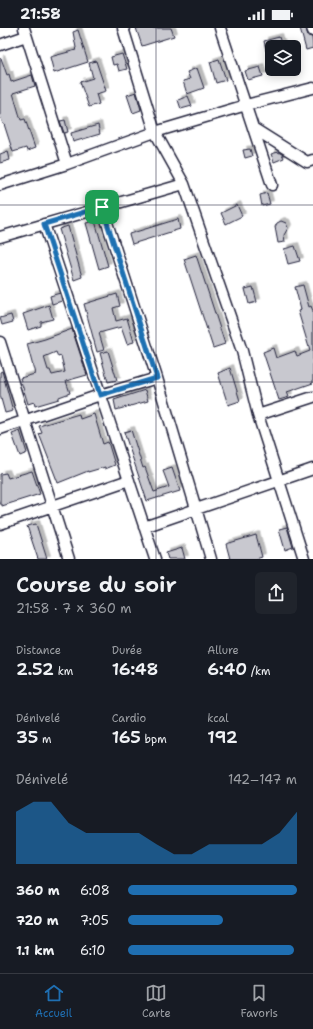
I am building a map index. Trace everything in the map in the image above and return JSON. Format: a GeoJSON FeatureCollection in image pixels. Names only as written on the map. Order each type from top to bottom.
{"type":"FeatureCollection","features":[{"type":"Feature","properties":{"kind":"street"},"geometry":{"type":"LineString","coordinates":[[123,28],[155,132],[184,184],[242,351],[258,415],[304,559]]}},
{"type":"Feature","properties":{"kind":"street"},"geometry":{"type":"LineString","coordinates":[[220,28],[272,185]]}},
{"type":"Feature","properties":{"kind":"street"},"geometry":{"type":"LineString","coordinates":[[0,45],[25,32],[67,164]]}},
{"type":"Feature","properties":{"kind":"street"},"geometry":{"type":"LineString","coordinates":[[0,185],[67,164],[155,132],[246,105],[313,88]]}},
{"type":"Feature","properties":{"kind":"street"},"geometry":{"type":"LineString","coordinates":[[253,128],[307,162],[313,160]]}},
{"type":"Feature","properties":{"kind":"street"},"geometry":{"type":"LineString","coordinates":[[0,237],[184,184]]}},
{"type":"Feature","properties":{"kind":"street"},"geometry":{"type":"LineString","coordinates":[[102,207],[157,378],[211,559]]}},
{"type":"Feature","properties":{"kind":"street"},"geometry":{"type":"LineString","coordinates":[[44,224],[155,559]]}},
{"type":"Feature","properties":{"kind":"street"},"geometry":{"type":"LineString","coordinates":[[0,342],[69,559]]}},
{"type":"Feature","properties":{"kind":"street"},"geometry":{"type":"LineString","coordinates":[[0,429],[100,395],[157,378]]}},
{"type":"Feature","properties":{"kind":"street"},"geometry":{"type":"LineString","coordinates":[[258,415],[313,397]]}},
{"type":"Feature","properties":{"kind":"street"},"geometry":{"type":"LineString","coordinates":[[144,527],[313,469]]}},
{"type":"Feature","properties":{"kind":"street"},"geometry":{"type":"LineString","coordinates":[[0,524],[129,480]]}},
{"type":"Feature","properties":{"kind":"building"},"geometry":{"type":"Polygon","coordinates":[[[136,28],[171,28],[174,36],[142,46],[136,28]]]}},
{"type":"Feature","properties":{"kind":"building"},"geometry":{"type":"Polygon","coordinates":[[[300,28],[306,28],[308,36],[312,37],[313,48],[306,50],[300,28]]]}},
{"type":"Feature","properties":{"kind":"building"},"geometry":{"type":"Polygon","coordinates":[[[78,30],[88,62],[54,73],[50,57],[76,50],[73,32],[78,30]]]}},
{"type":"Feature","properties":{"kind":"building"},"geometry":{"type":"Polygon","coordinates":[[[279,37],[280,40],[268,40],[279,37]]]}},
{"type":"Feature","properties":{"kind":"building"},"geometry":{"type":"Polygon","coordinates":[[[122,54],[127,69],[119,71],[117,64],[113,65],[111,57],[122,54]]]}},
{"type":"Feature","properties":{"kind":"building"},"geometry":{"type":"Polygon","coordinates":[[[1,58],[7,75],[9,74],[11,82],[32,75],[35,86],[13,93],[21,120],[25,119],[35,148],[27,151],[26,148],[13,152],[0,116],[1,58]]]}},
{"type":"Feature","properties":{"kind":"building"},"geometry":{"type":"Polygon","coordinates":[[[219,59],[226,80],[216,83],[210,62],[219,59]]]}},
{"type":"Feature","properties":{"kind":"building"},"geometry":{"type":"Polygon","coordinates":[[[96,61],[106,91],[96,94],[99,104],[89,107],[80,82],[93,78],[89,63],[96,61]]]}},
{"type":"Feature","properties":{"kind":"building"},"geometry":{"type":"Polygon","coordinates":[[[260,67],[263,76],[248,80],[245,71],[260,67]]]}},
{"type":"Feature","properties":{"kind":"building"},"geometry":{"type":"Polygon","coordinates":[[[197,68],[204,88],[187,94],[183,81],[190,79],[187,72],[197,68]]]}},
{"type":"Feature","properties":{"kind":"building"},"geometry":{"type":"Polygon","coordinates":[[[136,92],[141,110],[133,113],[127,95],[136,92]]]}},
{"type":"Feature","properties":{"kind":"building"},"geometry":{"type":"Polygon","coordinates":[[[188,96],[192,106],[181,109],[178,100],[188,96]]]}},
{"type":"Feature","properties":{"kind":"building"},"geometry":{"type":"Polygon","coordinates":[[[65,120],[68,132],[64,133],[60,121],[65,120]]]}},
{"type":"Feature","properties":{"kind":"building"},"geometry":{"type":"Polygon","coordinates":[[[98,125],[100,134],[73,142],[71,133],[98,125]]]}},
{"type":"Feature","properties":{"kind":"building"},"geometry":{"type":"Polygon","coordinates":[[[250,149],[252,156],[245,158],[243,150],[250,149]]]}},
{"type":"Feature","properties":{"kind":"building"},"geometry":{"type":"Polygon","coordinates":[[[8,151],[10,160],[0,163],[0,154],[8,151]]]}},
{"type":"Feature","properties":{"kind":"building"},"geometry":{"type":"Polygon","coordinates":[[[278,152],[282,154],[284,158],[274,162],[271,154],[278,152]]]}},
{"type":"Feature","properties":{"kind":"building"},"geometry":{"type":"Polygon","coordinates":[[[267,193],[270,204],[262,206],[260,195],[267,193]]]}},
{"type":"Feature","properties":{"kind":"building"},"geometry":{"type":"Polygon","coordinates":[[[237,205],[242,216],[226,224],[221,213],[237,205]]]}},
{"type":"Feature","properties":{"kind":"building"},"geometry":{"type":"Polygon","coordinates":[[[178,219],[180,229],[132,244],[129,234],[178,219]]]}},
{"type":"Feature","properties":{"kind":"building"},"geometry":{"type":"Polygon","coordinates":[[[95,221],[108,266],[99,269],[86,223],[95,221]]]}},
{"type":"Feature","properties":{"kind":"building"},"geometry":{"type":"Polygon","coordinates":[[[281,221],[286,223],[288,228],[284,235],[285,242],[278,243],[275,227],[277,223],[281,221]]]}},
{"type":"Feature","properties":{"kind":"building"},"geometry":{"type":"Polygon","coordinates":[[[68,226],[82,277],[74,280],[59,229],[68,226]]]}},
{"type":"Feature","properties":{"kind":"building"},"geometry":{"type":"Polygon","coordinates":[[[295,246],[300,261],[288,264],[284,249],[295,246]]]}},
{"type":"Feature","properties":{"kind":"building"},"geometry":{"type":"Polygon","coordinates":[[[196,255],[225,344],[213,348],[184,259],[196,255]]]}},
{"type":"Feature","properties":{"kind":"building"},"geometry":{"type":"Polygon","coordinates":[[[303,285],[309,307],[311,306],[313,311],[313,383],[287,392],[289,397],[279,400],[263,352],[273,348],[276,358],[295,351],[297,356],[310,351],[298,311],[301,310],[295,287],[303,285]]]}},
{"type":"Feature","properties":{"kind":"building"},"geometry":{"type":"Polygon","coordinates":[[[253,287],[257,302],[249,304],[245,289],[253,287]]]}},
{"type":"Feature","properties":{"kind":"building"},"geometry":{"type":"Polygon","coordinates":[[[60,293],[62,301],[52,304],[50,296],[60,293]]]}},
{"type":"Feature","properties":{"kind":"building"},"geometry":{"type":"Polygon","coordinates":[[[117,294],[120,306],[113,308],[116,321],[127,318],[134,342],[127,344],[121,327],[99,333],[104,350],[97,352],[84,304],[117,294]]]}},
{"type":"Feature","properties":{"kind":"building"},"geometry":{"type":"Polygon","coordinates":[[[49,305],[53,319],[41,322],[41,326],[28,330],[23,314],[49,305]]]}},
{"type":"Feature","properties":{"kind":"building"},"geometry":{"type":"Polygon","coordinates":[[[11,315],[13,322],[2,325],[0,318],[11,315]]]}},
{"type":"Feature","properties":{"kind":"building"},"geometry":{"type":"Polygon","coordinates":[[[72,329],[87,375],[66,381],[70,393],[59,397],[59,399],[35,406],[34,402],[28,404],[20,378],[35,374],[27,344],[72,329]],[[56,352],[44,357],[48,370],[50,370],[52,375],[65,372],[61,356],[58,357],[56,352]]]}},
{"type":"Feature","properties":{"kind":"building"},"geometry":{"type":"Polygon","coordinates":[[[108,351],[117,380],[108,382],[100,353],[108,351]]]}},
{"type":"Feature","properties":{"kind":"building"},"geometry":{"type":"Polygon","coordinates":[[[230,368],[240,401],[228,405],[218,373],[230,368]]]}},
{"type":"Feature","properties":{"kind":"building"},"geometry":{"type":"Polygon","coordinates":[[[2,371],[13,411],[5,413],[0,395],[0,372],[2,371]]]}},
{"type":"Feature","properties":{"kind":"building"},"geometry":{"type":"Polygon","coordinates":[[[145,390],[148,401],[116,410],[114,400],[145,390]]]}},
{"type":"Feature","properties":{"kind":"building"},"geometry":{"type":"Polygon","coordinates":[[[79,414],[80,419],[94,414],[103,444],[108,442],[115,465],[105,469],[105,467],[88,471],[58,483],[39,434],[42,433],[39,426],[79,414]]]}},
{"type":"Feature","properties":{"kind":"building"},"geometry":{"type":"Polygon","coordinates":[[[131,430],[143,468],[145,467],[154,492],[169,487],[163,471],[172,468],[180,491],[147,501],[124,432],[131,430]]]}},
{"type":"Feature","properties":{"kind":"building"},"geometry":{"type":"Polygon","coordinates":[[[20,431],[27,453],[20,456],[12,434],[20,431]]]}},
{"type":"Feature","properties":{"kind":"building"},"geometry":{"type":"Polygon","coordinates":[[[32,471],[40,494],[2,506],[2,504],[0,504],[0,474],[6,473],[8,478],[32,471]]]}},
{"type":"Feature","properties":{"kind":"building"},"geometry":{"type":"Polygon","coordinates":[[[36,524],[47,559],[38,559],[27,526],[36,524]]]}},
{"type":"Feature","properties":{"kind":"building"},"geometry":{"type":"Polygon","coordinates":[[[287,527],[293,547],[285,550],[279,529],[287,527]]]}},
{"type":"Feature","properties":{"kind":"building"},"geometry":{"type":"Polygon","coordinates":[[[256,535],[262,557],[256,559],[230,559],[226,544],[256,535]]]}},
{"type":"Feature","properties":{"kind":"building"},"geometry":{"type":"Polygon","coordinates":[[[182,548],[185,559],[168,559],[166,553],[182,548]]]}},
{"type":"Feature","properties":{"kind":"route"},"geometry":{"type":"LineString","coordinates":[[102,207],[157,378],[100,395],[44,224],[102,207]]}}]}
